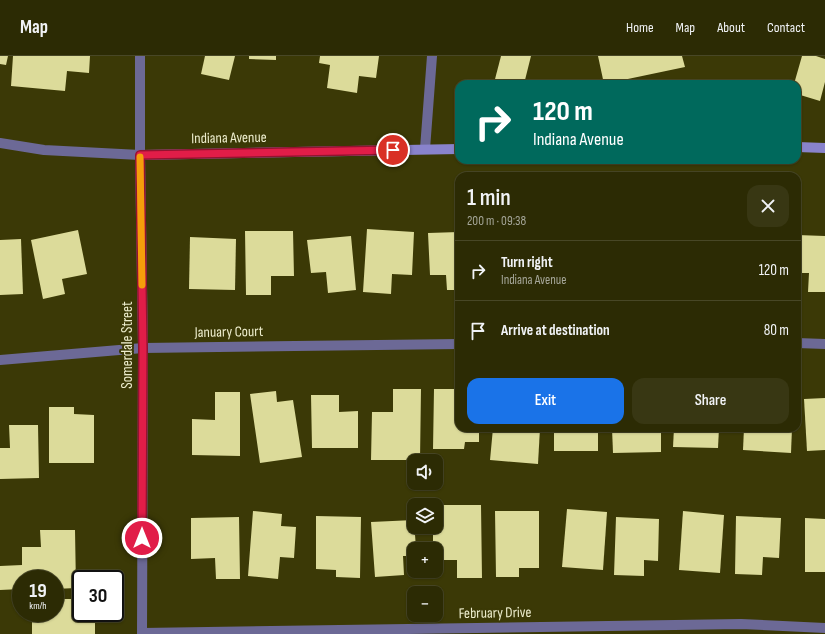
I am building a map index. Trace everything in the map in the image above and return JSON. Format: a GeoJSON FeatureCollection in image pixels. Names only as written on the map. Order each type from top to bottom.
{"type":"FeatureCollection","features":[{"type":"Feature","properties":{"kind":"street","name":"Somerdale Street"},"geometry":{"type":"LineString","coordinates":[[140,56],[143,348],[142,634]]}},
{"type":"Feature","properties":{"kind":"street"},"geometry":{"type":"LineString","coordinates":[[425,149],[432,56]]}},
{"type":"Feature","properties":{"kind":"street","name":"Indiana Avenue"},"geometry":{"type":"LineString","coordinates":[[0,143],[44,150],[140,155],[455,149]]}},
{"type":"Feature","properties":{"kind":"street"},"geometry":{"type":"LineString","coordinates":[[801,147],[825,148]]}},
{"type":"Feature","properties":{"kind":"street"},"geometry":{"type":"LineString","coordinates":[[801,343],[825,344]]}},
{"type":"Feature","properties":{"kind":"street","name":"January Court"},"geometry":{"type":"LineString","coordinates":[[0,360],[143,348],[455,344]]}},
{"type":"Feature","properties":{"kind":"street","name":"February Drive"},"geometry":{"type":"LineString","coordinates":[[142,634],[741,624],[817,626],[825,628]]}},
{"type":"Feature","properties":{"kind":"building"},"geometry":{"type":"Polygon","coordinates":[[[0,56],[8,56],[6,65],[0,64],[0,56]]]}},
{"type":"Feature","properties":{"kind":"building"},"geometry":{"type":"Polygon","coordinates":[[[13,56],[90,56],[89,73],[67,71],[65,91],[11,86],[13,56]]]}},
{"type":"Feature","properties":{"kind":"building"},"geometry":{"type":"Polygon","coordinates":[[[205,56],[235,56],[229,80],[201,74],[205,56]]]}},
{"type":"Feature","properties":{"kind":"building"},"geometry":{"type":"Polygon","coordinates":[[[249,56],[276,56],[276,60],[249,59],[249,56]]]}},
{"type":"Feature","properties":{"kind":"building"},"geometry":{"type":"Polygon","coordinates":[[[320,56],[379,56],[376,78],[359,76],[357,93],[327,88],[330,65],[319,63],[320,56]]]}},
{"type":"Feature","properties":{"kind":"building"},"geometry":{"type":"Polygon","coordinates":[[[501,56],[531,56],[525,80],[495,80],[501,56]]]}},
{"type":"Feature","properties":{"kind":"building"},"geometry":{"type":"Polygon","coordinates":[[[598,56],[682,56],[685,67],[623,80],[603,80],[598,56]]]}},
{"type":"Feature","properties":{"kind":"building"},"geometry":{"type":"Polygon","coordinates":[[[802,56],[816,56],[825,59],[825,82],[820,101],[801,95],[801,80],[795,80],[802,56]]]}},
{"type":"Feature","properties":{"kind":"building"},"geometry":{"type":"Polygon","coordinates":[[[367,229],[414,232],[412,275],[392,274],[391,294],[363,292],[367,229]]]}},
{"type":"Feature","properties":{"kind":"building"},"geometry":{"type":"Polygon","coordinates":[[[78,230],[87,274],[62,279],[65,294],[43,299],[31,240],[78,230]]]}},
{"type":"Feature","properties":{"kind":"building"},"geometry":{"type":"Polygon","coordinates":[[[245,231],[293,231],[294,276],[271,276],[271,295],[246,295],[245,231]]]}},
{"type":"Feature","properties":{"kind":"building"},"geometry":{"type":"Polygon","coordinates":[[[455,232],[455,290],[447,290],[446,275],[430,275],[428,233],[455,232]]]}},
{"type":"Feature","properties":{"kind":"building"},"geometry":{"type":"Polygon","coordinates":[[[801,235],[825,236],[825,292],[808,292],[809,273],[801,273],[801,235]]]}},
{"type":"Feature","properties":{"kind":"building"},"geometry":{"type":"Polygon","coordinates":[[[351,236],[356,290],[328,293],[326,272],[311,273],[307,240],[351,236]]]}},
{"type":"Feature","properties":{"kind":"building"},"geometry":{"type":"Polygon","coordinates":[[[190,237],[236,239],[235,290],[189,289],[190,237]]]}},
{"type":"Feature","properties":{"kind":"building"},"geometry":{"type":"Polygon","coordinates":[[[21,239],[23,294],[0,295],[0,240],[21,239]]]}},
{"type":"Feature","properties":{"kind":"building"},"geometry":{"type":"Polygon","coordinates":[[[393,389],[421,389],[420,454],[407,454],[407,460],[371,460],[372,412],[393,412],[393,389]]]}},
{"type":"Feature","properties":{"kind":"building"},"geometry":{"type":"Polygon","coordinates":[[[434,389],[455,389],[455,432],[479,432],[479,442],[465,442],[464,449],[433,449],[434,389]]]}},
{"type":"Feature","properties":{"kind":"building"},"geometry":{"type":"Polygon","coordinates":[[[276,391],[277,402],[293,400],[302,457],[260,463],[250,394],[276,391]]]}},
{"type":"Feature","properties":{"kind":"building"},"geometry":{"type":"Polygon","coordinates":[[[215,392],[240,392],[240,456],[192,455],[192,419],[215,420],[215,392]]]}},
{"type":"Feature","properties":{"kind":"building"},"geometry":{"type":"Polygon","coordinates":[[[311,395],[339,395],[339,412],[358,411],[358,448],[312,448],[311,395]]]}},
{"type":"Feature","properties":{"kind":"building"},"geometry":{"type":"Polygon","coordinates":[[[825,398],[825,450],[807,451],[804,399],[825,398]]]}},
{"type":"Feature","properties":{"kind":"building"},"geometry":{"type":"Polygon","coordinates":[[[49,407],[74,407],[74,414],[94,415],[94,463],[49,463],[49,407]]]}},
{"type":"Feature","properties":{"kind":"building"},"geometry":{"type":"Polygon","coordinates":[[[9,425],[38,425],[39,478],[0,479],[0,448],[10,448],[9,425]]]}},
{"type":"Feature","properties":{"kind":"building"},"geometry":{"type":"Polygon","coordinates":[[[493,432],[540,432],[538,464],[490,460],[493,432]]]}},
{"type":"Feature","properties":{"kind":"building"},"geometry":{"type":"Polygon","coordinates":[[[554,432],[598,432],[598,451],[554,451],[554,432]]]}},
{"type":"Feature","properties":{"kind":"building"},"geometry":{"type":"Polygon","coordinates":[[[612,432],[661,432],[661,452],[613,453],[612,432]]]}},
{"type":"Feature","properties":{"kind":"building"},"geometry":{"type":"Polygon","coordinates":[[[674,432],[719,432],[718,448],[673,447],[674,432]]]}},
{"type":"Feature","properties":{"kind":"building"},"geometry":{"type":"Polygon","coordinates":[[[744,432],[792,432],[791,453],[743,450],[744,432]]]}},
{"type":"Feature","properties":{"kind":"building"},"geometry":{"type":"Polygon","coordinates":[[[443,505],[481,505],[482,578],[457,578],[457,560],[443,560],[443,542],[433,542],[433,534],[443,534],[443,505]]]}},
{"type":"Feature","properties":{"kind":"building"},"geometry":{"type":"Polygon","coordinates":[[[567,509],[607,512],[603,570],[562,567],[567,509]]]}},
{"type":"Feature","properties":{"kind":"building"},"geometry":{"type":"Polygon","coordinates":[[[253,511],[282,514],[281,526],[296,527],[294,558],[280,557],[278,579],[248,576],[253,511]]]}},
{"type":"Feature","properties":{"kind":"building"},"geometry":{"type":"Polygon","coordinates":[[[495,511],[539,511],[539,568],[519,568],[519,577],[496,577],[495,511]]]}},
{"type":"Feature","properties":{"kind":"building"},"geometry":{"type":"Polygon","coordinates":[[[683,511],[724,515],[720,573],[679,570],[683,511]]]}},
{"type":"Feature","properties":{"kind":"building"},"geometry":{"type":"Polygon","coordinates":[[[316,516],[361,517],[360,578],[336,577],[336,570],[316,569],[316,516]]]}},
{"type":"Feature","properties":{"kind":"building"},"geometry":{"type":"Polygon","coordinates":[[[736,516],[781,518],[779,558],[763,557],[762,575],[735,574],[736,516]]]}},
{"type":"Feature","properties":{"kind":"building"},"geometry":{"type":"Polygon","coordinates":[[[239,517],[240,579],[216,579],[215,558],[191,559],[191,518],[239,517]]]}},
{"type":"Feature","properties":{"kind":"building"},"geometry":{"type":"Polygon","coordinates":[[[616,517],[659,519],[658,561],[644,560],[644,576],[614,575],[616,517]]]}},
{"type":"Feature","properties":{"kind":"building"},"geometry":{"type":"Polygon","coordinates":[[[805,518],[825,519],[825,572],[805,572],[805,518]]]}},
{"type":"Feature","properties":{"kind":"building"},"geometry":{"type":"Polygon","coordinates":[[[407,520],[407,534],[415,534],[416,542],[407,542],[407,556],[403,556],[404,575],[375,577],[371,522],[407,520]]]}},
{"type":"Feature","properties":{"kind":"building"},"geometry":{"type":"Polygon","coordinates":[[[40,530],[75,530],[76,570],[72,570],[72,588],[64,589],[64,570],[12,570],[12,589],[0,590],[0,566],[22,565],[22,547],[41,547],[40,530]]]}},
{"type":"Feature","properties":{"kind":"building"},"geometry":{"type":"Polygon","coordinates":[[[64,599],[72,599],[72,622],[95,622],[95,634],[32,634],[32,622],[64,622],[64,599]]]}},
{"type":"Feature","properties":{"kind":"slow traffic"},"geometry":{"type":"LineString","coordinates":[[140,157],[142,285]]}},
{"type":"Feature","properties":{"kind":"route"},"geometry":{"type":"LineString","coordinates":[[142,538],[143,348],[140,155],[393,150]]}}]}
